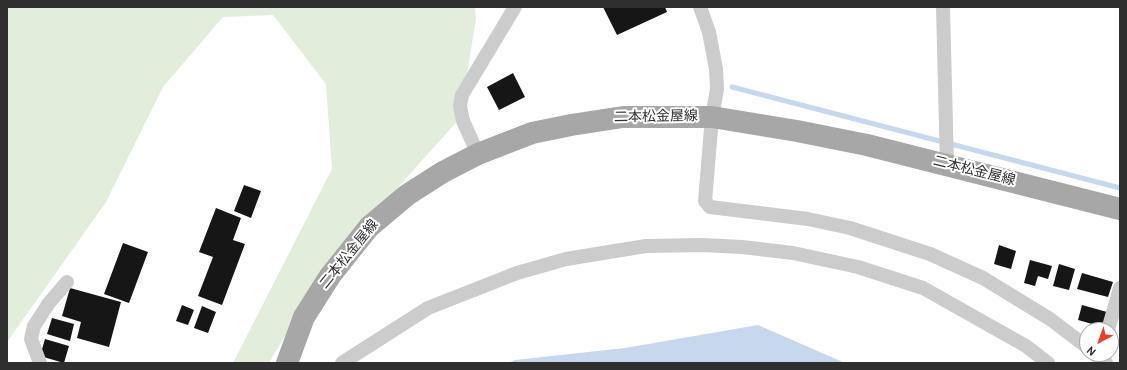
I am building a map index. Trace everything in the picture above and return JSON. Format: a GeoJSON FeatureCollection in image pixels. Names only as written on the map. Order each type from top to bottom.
{"type":"FeatureCollection","features":[{"type":"Feature","properties":{"kind":"main road","name":"二本松金屋線"},"geometry":{"type":"LineString","coordinates":[[287,363],[304,317],[330,276],[369,226],[413,191],[443,172],[478,154],[532,134],[623,117],[712,117],[797,131],[867,145],[947,153],[1120,209]]}},
{"type":"Feature","properties":{"kind":"street"},"geometry":{"type":"LineString","coordinates":[[478,154],[463,121],[460,106],[462,95],[515,7]]}},
{"type":"Feature","properties":{"kind":"street"},"geometry":{"type":"LineString","coordinates":[[700,7],[709,32],[716,69],[717,89],[712,117],[705,201],[710,207],[808,219],[850,228],[930,254],[983,278],[1050,319],[1079,341]]}},
{"type":"Feature","properties":{"kind":"street"},"geometry":{"type":"LineString","coordinates":[[943,7],[947,153]]}},
{"type":"Feature","properties":{"kind":"street"},"geometry":{"type":"LineString","coordinates":[[342,363],[428,308],[517,273],[566,259],[646,246],[700,245],[742,247],[793,253],[858,267],[923,288],[983,320],[1026,346],[1048,363]]}},
{"type":"Feature","properties":{"kind":"street"},"geometry":{"type":"LineString","coordinates":[[40,363],[32,339],[34,326],[49,303],[67,282]]}},
{"type":"Feature","properties":{"kind":"street"},"geometry":{"type":"LineString","coordinates":[[1110,322],[1120,288]]}},
{"type":"Feature","properties":{"kind":"green space"},"geometry":{"type":"Polygon","coordinates":[[[7,7],[475,7],[476,19],[460,118],[325,269],[269,363],[233,363],[332,169],[326,84],[273,15],[223,17],[163,87],[106,202],[7,342],[7,7]]]}},
{"type":"Feature","properties":{"kind":"water"},"geometry":{"type":"Polygon","coordinates":[[[758,325],[845,363],[508,363],[515,360],[625,348],[758,325]]]}},
{"type":"Feature","properties":{"kind":"building"},"geometry":{"type":"Polygon","coordinates":[[[603,7],[665,7],[667,12],[617,35],[603,7]]]}},
{"type":"Feature","properties":{"kind":"building"},"geometry":{"type":"Polygon","coordinates":[[[513,73],[525,97],[499,110],[487,87],[513,73]]]}},
{"type":"Feature","properties":{"kind":"building"},"geometry":{"type":"Polygon","coordinates":[[[244,185],[261,191],[251,218],[234,211],[244,185]]]}},
{"type":"Feature","properties":{"kind":"building"},"geometry":{"type":"Polygon","coordinates":[[[216,208],[241,218],[233,240],[245,244],[222,305],[198,296],[213,257],[199,252],[216,208]]]}},
{"type":"Feature","properties":{"kind":"building"},"geometry":{"type":"Polygon","coordinates":[[[123,243],[148,252],[129,303],[104,294],[123,243]]]}},
{"type":"Feature","properties":{"kind":"building"},"geometry":{"type":"Polygon","coordinates":[[[999,245],[1016,251],[1011,269],[994,264],[999,245]]]}},
{"type":"Feature","properties":{"kind":"building"},"geometry":{"type":"Polygon","coordinates":[[[1030,260],[1052,266],[1048,279],[1038,276],[1035,286],[1024,283],[1030,260]]]}},
{"type":"Feature","properties":{"kind":"building"},"geometry":{"type":"Polygon","coordinates":[[[1059,264],[1075,269],[1069,290],[1053,286],[1059,264]]]}},
{"type":"Feature","properties":{"kind":"building"},"geometry":{"type":"Polygon","coordinates":[[[1082,273],[1113,282],[1108,297],[1077,289],[1082,273]]]}},
{"type":"Feature","properties":{"kind":"building"},"geometry":{"type":"Polygon","coordinates":[[[70,288],[121,302],[109,347],[77,338],[81,322],[62,316],[70,288]]]}},
{"type":"Feature","properties":{"kind":"building"},"geometry":{"type":"Polygon","coordinates":[[[182,305],[194,310],[188,325],[176,321],[182,305]]]}},
{"type":"Feature","properties":{"kind":"building"},"geometry":{"type":"Polygon","coordinates":[[[1082,305],[1107,312],[1104,322],[1085,322],[1078,320],[1082,305]]]}},
{"type":"Feature","properties":{"kind":"building"},"geometry":{"type":"Polygon","coordinates":[[[202,306],[216,312],[208,333],[194,328],[202,306]]]}},
{"type":"Feature","properties":{"kind":"building"},"geometry":{"type":"Polygon","coordinates":[[[52,318],[74,324],[70,341],[47,334],[52,318]]]}},
{"type":"Feature","properties":{"kind":"building"},"geometry":{"type":"Polygon","coordinates":[[[45,339],[69,346],[64,363],[40,356],[45,339]]]}},
{"type":"Feature","properties":{"kind":"waterway"},"geometry":{"type":"LineString","coordinates":[[732,87],[1120,188]]}}]}
